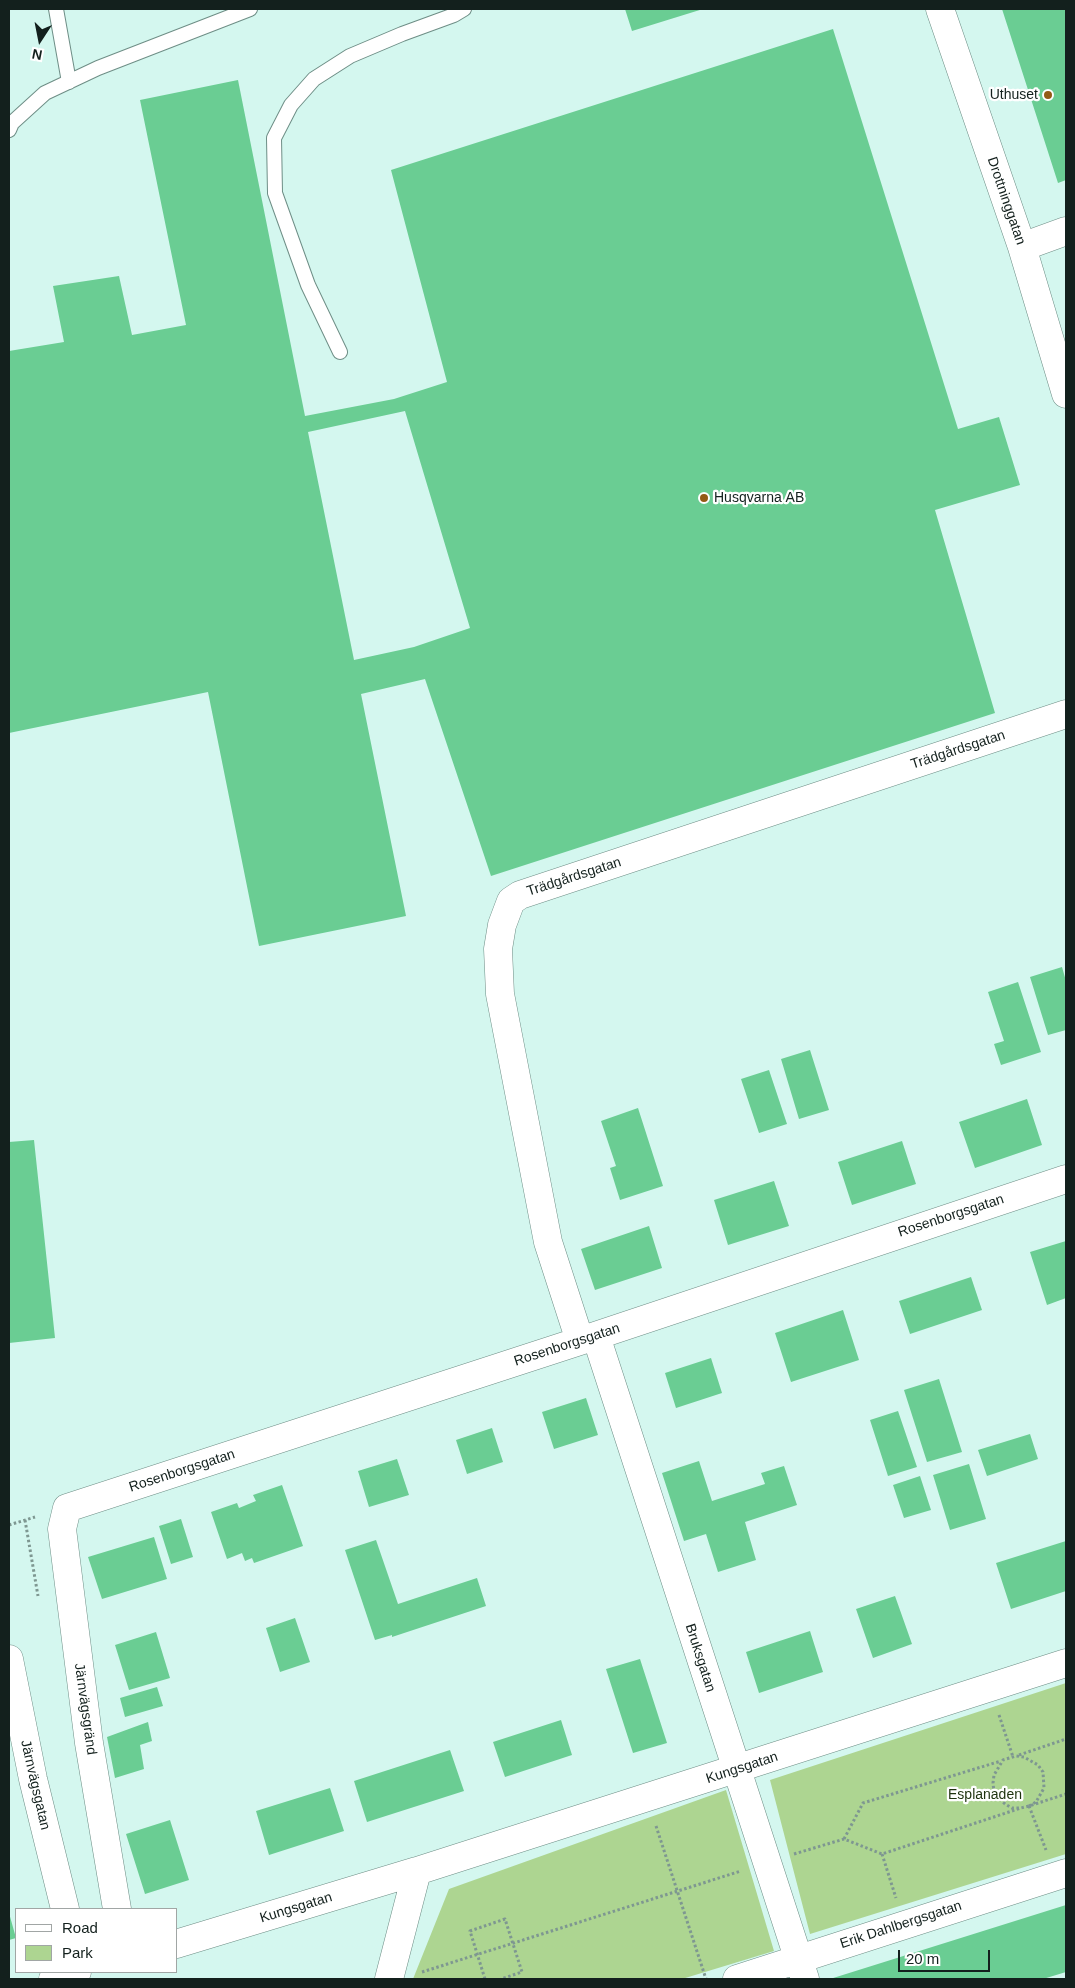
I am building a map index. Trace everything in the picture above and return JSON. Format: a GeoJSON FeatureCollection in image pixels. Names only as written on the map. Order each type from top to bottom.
{"type":"FeatureCollection","features":[{"type":"Feature","properties":{"kind":"street","name":"Drottninggatan"},"geometry":{"type":"LineString","coordinates":[[940,9],[1022,247],[1066,394]]}},
{"type":"Feature","properties":{"kind":"street"},"geometry":{"type":"LineString","coordinates":[[1022,247],[1066,231]]}},
{"type":"Feature","properties":{"kind":"street","name":"Trädgårdsgatan"},"geometry":{"type":"LineString","coordinates":[[588,1338],[548,1242],[500,994],[498,949],[502,925],[511,901],[520,895],[1066,714]]}},
{"type":"Feature","properties":{"kind":"street","name":"Rosenborgsgatan"},"geometry":{"type":"LineString","coordinates":[[67,1508],[588,1338],[1066,1178]]}},
{"type":"Feature","properties":{"kind":"street","name":"Bruksgatan"},"geometry":{"type":"LineString","coordinates":[[588,1338],[802,1969]]}},
{"type":"Feature","properties":{"kind":"street","name":"Järnvägsgränd"},"geometry":{"type":"LineString","coordinates":[[67,1508],[62,1529],[64,1549],[89,1743],[117,1908]]}},
{"type":"Feature","properties":{"kind":"street","name":"Järnvägsgatan"},"geometry":{"type":"LineString","coordinates":[[9,1659],[33,1780],[65,1908]]}},
{"type":"Feature","properties":{"kind":"street","name":"Kungsgatan"},"geometry":{"type":"LineString","coordinates":[[178,1943],[736,1770],[1066,1663]]}},
{"type":"Feature","properties":{"kind":"street"},"geometry":{"type":"LineString","coordinates":[[389,1979],[416,1871]]}},
{"type":"Feature","properties":{"kind":"street","name":"Erik Dahlbergsgatan"},"geometry":{"type":"LineString","coordinates":[[737,1979],[802,1969],[905,1924],[1061,1875]]}},
{"type":"Feature","properties":{"kind":"street"},"geometry":{"type":"LineString","coordinates":[[53,1979],[75,1973]]}},
{"type":"Feature","properties":{"kind":"lane"},"geometry":{"type":"LineString","coordinates":[[56,9],[69,82]]}},
{"type":"Feature","properties":{"kind":"lane"},"geometry":{"type":"LineString","coordinates":[[9,130],[12,123],[45,93],[98,68],[250,9]]}},
{"type":"Feature","properties":{"kind":"lane"},"geometry":{"type":"LineString","coordinates":[[340,352],[308,285],[275,193],[274,138],[291,105],[314,79],[350,56],[454,15],[464,9]]}},
{"type":"Feature","properties":{"kind":"path"},"geometry":{"type":"LineString","coordinates":[[990,1687],[1014,1756]]}},
{"type":"Feature","properties":{"kind":"path"},"geometry":{"type":"LineString","coordinates":[[844,1839],[864,1803],[1066,1739]]}},
{"type":"Feature","properties":{"kind":"path"},"geometry":{"type":"LineString","coordinates":[[1014,1756],[1032,1760],[1038,1764],[1043,1772],[1044,1788],[1041,1795],[1029,1806]]}},
{"type":"Feature","properties":{"kind":"path"},"geometry":{"type":"LineString","coordinates":[[1003,1760],[994,1775],[994,1792],[1005,1804],[1012,1808],[1021,1808]]}},
{"type":"Feature","properties":{"kind":"path"},"geometry":{"type":"LineString","coordinates":[[416,1974],[844,1839],[882,1854],[1066,1794]]}},
{"type":"Feature","properties":{"kind":"path"},"geometry":{"type":"LineString","coordinates":[[646,1797],[707,1979]]}},
{"type":"Feature","properties":{"kind":"path"},"geometry":{"type":"LineString","coordinates":[[1029,1806],[1061,1875]]}},
{"type":"Feature","properties":{"kind":"path"},"geometry":{"type":"LineString","coordinates":[[882,1854],[905,1924]]}},
{"type":"Feature","properties":{"kind":"path"},"geometry":{"type":"LineString","coordinates":[[485,1979],[470,1931],[505,1919],[522,1972],[502,1979]]}},
{"type":"Feature","properties":{"kind":"green space","name":"Esplanaden"},"geometry":{"type":"Polygon","coordinates":[[[1066,1683],[1066,1854],[810,1934],[770,1780],[1066,1683]]]}},
{"type":"Feature","properties":{"kind":"green space"},"geometry":{"type":"Polygon","coordinates":[[[726,1790],[774,1951],[682,1979],[413,1979],[449,1889],[726,1790]]]}},
{"type":"Feature","properties":{"kind":"building"},"geometry":{"type":"Polygon","coordinates":[[[625,9],[703,9],[632,31],[625,9]]]}},
{"type":"Feature","properties":{"kind":"building","name":"Uthuset"},"geometry":{"type":"Polygon","coordinates":[[[1002,9],[1066,9],[1066,180],[1058,183],[1002,9]]]}},
{"type":"Feature","properties":{"kind":"building","name":"Husqvarna AB"},"geometry":{"type":"Polygon","coordinates":[[[833,29],[958,429],[999,417],[1020,485],[935,510],[995,713],[491,876],[425,679],[361,694],[406,916],[259,946],[208,692],[9,733],[9,351],[64,342],[53,286],[119,276],[132,335],[186,325],[140,100],[238,80],[305,416],[394,399],[447,382],[391,170],[833,29]],[[405,411],[308,432],[354,660],[414,647],[470,628],[405,411]]]}},
{"type":"Feature","properties":{"kind":"building"},"geometry":{"type":"Polygon","coordinates":[[[1062,967],[1066,981],[1066,1030],[1048,1035],[1030,977],[1062,967]]]}},
{"type":"Feature","properties":{"kind":"building"},"geometry":{"type":"Polygon","coordinates":[[[1018,982],[1041,1052],[1001,1065],[994,1044],[1004,1041],[988,992],[1018,982]]]}},
{"type":"Feature","properties":{"kind":"building"},"geometry":{"type":"Polygon","coordinates":[[[810,1050],[829,1110],[799,1119],[781,1059],[810,1050]]]}},
{"type":"Feature","properties":{"kind":"building"},"geometry":{"type":"Polygon","coordinates":[[[769,1070],[787,1124],[759,1133],[741,1079],[769,1070]]]}},
{"type":"Feature","properties":{"kind":"building"},"geometry":{"type":"Polygon","coordinates":[[[1027,1099],[1042,1145],[975,1168],[959,1122],[1027,1099]]]}},
{"type":"Feature","properties":{"kind":"building"},"geometry":{"type":"Polygon","coordinates":[[[638,1108],[663,1186],[620,1200],[610,1168],[616,1166],[601,1121],[638,1108]]]}},
{"type":"Feature","properties":{"kind":"building"},"geometry":{"type":"Polygon","coordinates":[[[34,1140],[55,1338],[9,1343],[9,1142],[34,1140]]]}},
{"type":"Feature","properties":{"kind":"building"},"geometry":{"type":"Polygon","coordinates":[[[902,1141],[916,1184],[852,1205],[838,1162],[902,1141]]]}},
{"type":"Feature","properties":{"kind":"building"},"geometry":{"type":"Polygon","coordinates":[[[774,1181],[789,1226],[728,1245],[714,1200],[774,1181]]]}},
{"type":"Feature","properties":{"kind":"building"},"geometry":{"type":"Polygon","coordinates":[[[649,1226],[662,1268],[595,1290],[581,1249],[649,1226]]]}},
{"type":"Feature","properties":{"kind":"building"},"geometry":{"type":"Polygon","coordinates":[[[1066,1241],[1066,1298],[1047,1305],[1030,1252],[1066,1241]]]}},
{"type":"Feature","properties":{"kind":"building"},"geometry":{"type":"Polygon","coordinates":[[[971,1277],[982,1310],[910,1334],[899,1301],[971,1277]]]}},
{"type":"Feature","properties":{"kind":"building"},"geometry":{"type":"Polygon","coordinates":[[[843,1310],[859,1360],[791,1382],[775,1333],[843,1310]]]}},
{"type":"Feature","properties":{"kind":"building"},"geometry":{"type":"Polygon","coordinates":[[[711,1358],[722,1393],[676,1408],[665,1373],[711,1358]]]}},
{"type":"Feature","properties":{"kind":"building"},"geometry":{"type":"Polygon","coordinates":[[[939,1379],[962,1452],[927,1462],[904,1390],[939,1379]]]}},
{"type":"Feature","properties":{"kind":"building"},"geometry":{"type":"Polygon","coordinates":[[[586,1398],[598,1435],[554,1449],[542,1412],[586,1398]]]}},
{"type":"Feature","properties":{"kind":"building"},"geometry":{"type":"Polygon","coordinates":[[[898,1411],[917,1467],[888,1476],[870,1420],[898,1411]]]}},
{"type":"Feature","properties":{"kind":"building"},"geometry":{"type":"Polygon","coordinates":[[[492,1428],[503,1462],[467,1474],[456,1440],[492,1428]]]}},
{"type":"Feature","properties":{"kind":"building"},"geometry":{"type":"Polygon","coordinates":[[[1030,1434],[1038,1459],[987,1476],[978,1450],[1030,1434]]]}},
{"type":"Feature","properties":{"kind":"building"},"geometry":{"type":"Polygon","coordinates":[[[397,1459],[409,1495],[369,1507],[358,1471],[397,1459]]]}},
{"type":"Feature","properties":{"kind":"building"},"geometry":{"type":"Polygon","coordinates":[[[699,1461],[712,1501],[765,1484],[761,1473],[784,1466],[797,1505],[745,1522],[756,1560],[718,1572],[706,1534],[684,1541],[662,1473],[699,1461]]]}},
{"type":"Feature","properties":{"kind":"building"},"geometry":{"type":"Polygon","coordinates":[[[969,1464],[986,1519],[950,1530],[933,1475],[969,1464]]]}},
{"type":"Feature","properties":{"kind":"building"},"geometry":{"type":"Polygon","coordinates":[[[920,1476],[931,1510],[904,1518],[893,1485],[920,1476]]]}},
{"type":"Feature","properties":{"kind":"building"},"geometry":{"type":"Polygon","coordinates":[[[282,1485],[303,1546],[254,1563],[252,1558],[245,1561],[242,1553],[227,1559],[211,1512],[237,1503],[239,1508],[256,1501],[253,1495],[282,1485]]]}},
{"type":"Feature","properties":{"kind":"building"},"geometry":{"type":"Polygon","coordinates":[[[181,1519],[193,1557],[171,1564],[159,1526],[181,1519]]]}},
{"type":"Feature","properties":{"kind":"building"},"geometry":{"type":"Polygon","coordinates":[[[154,1537],[167,1579],[102,1599],[88,1557],[154,1537]]]}},
{"type":"Feature","properties":{"kind":"building"},"geometry":{"type":"Polygon","coordinates":[[[376,1540],[398,1604],[477,1578],[486,1606],[392,1637],[392,1635],[375,1640],[345,1550],[376,1540]]]}},
{"type":"Feature","properties":{"kind":"building"},"geometry":{"type":"Polygon","coordinates":[[[1066,1541],[1066,1591],[1011,1609],[996,1563],[1066,1541]]]}},
{"type":"Feature","properties":{"kind":"building"},"geometry":{"type":"Polygon","coordinates":[[[895,1596],[912,1644],[873,1658],[856,1609],[895,1596]]]}},
{"type":"Feature","properties":{"kind":"building"},"geometry":{"type":"Polygon","coordinates":[[[295,1618],[310,1662],[280,1672],[266,1628],[295,1618]]]}},
{"type":"Feature","properties":{"kind":"building"},"geometry":{"type":"Polygon","coordinates":[[[810,1631],[823,1672],[759,1693],[746,1652],[810,1631]]]}},
{"type":"Feature","properties":{"kind":"building"},"geometry":{"type":"Polygon","coordinates":[[[156,1632],[170,1678],[129,1690],[115,1645],[156,1632]]]}},
{"type":"Feature","properties":{"kind":"building"},"geometry":{"type":"Polygon","coordinates":[[[640,1659],[667,1743],[633,1753],[606,1669],[640,1659]]]}},
{"type":"Feature","properties":{"kind":"building"},"geometry":{"type":"Polygon","coordinates":[[[157,1687],[163,1706],[125,1717],[120,1698],[157,1687]]]}},
{"type":"Feature","properties":{"kind":"building"},"geometry":{"type":"Polygon","coordinates":[[[561,1720],[572,1755],[505,1777],[493,1742],[561,1720]]]}},
{"type":"Feature","properties":{"kind":"building"},"geometry":{"type":"Polygon","coordinates":[[[148,1722],[152,1741],[140,1745],[144,1769],[115,1778],[107,1737],[148,1722]]]}},
{"type":"Feature","properties":{"kind":"building"},"geometry":{"type":"Polygon","coordinates":[[[450,1750],[464,1791],[367,1822],[354,1781],[450,1750]]]}},
{"type":"Feature","properties":{"kind":"building"},"geometry":{"type":"Polygon","coordinates":[[[330,1788],[344,1831],[269,1855],[256,1811],[330,1788]]]}},
{"type":"Feature","properties":{"kind":"building"},"geometry":{"type":"Polygon","coordinates":[[[170,1820],[189,1880],[145,1894],[126,1834],[170,1820]]]}},
{"type":"Feature","properties":{"kind":"building"},"geometry":{"type":"Polygon","coordinates":[[[1066,1905],[1066,1972],[1043,1979],[830,1979],[1066,1905]]]}},
{"type":"Feature","properties":{"kind":"building"},"geometry":{"type":"Polygon","coordinates":[[[9,1913],[15,1938],[9,1940],[9,1913]]]}},
{"type":"Feature","properties":{"kind":"place","name":"Uthuset"},"geometry":{"type":"Point","coordinates":[1048,95]}},
{"type":"Feature","properties":{"kind":"place","name":"Husqvarna AB"},"geometry":{"type":"Point","coordinates":[704,498]}}]}
